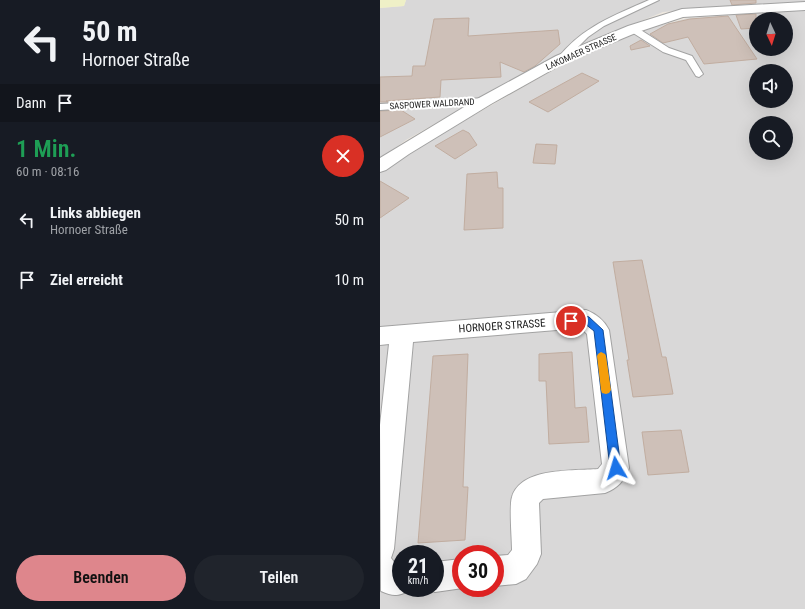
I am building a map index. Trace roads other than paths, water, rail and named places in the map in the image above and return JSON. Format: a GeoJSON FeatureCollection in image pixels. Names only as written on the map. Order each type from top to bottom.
{"type":"FeatureCollection","features":[{"type":"Feature","properties":{"kind":"street","name":"LAKOMAER STRASSE"},"geometry":{"type":"LineString","coordinates":[[380,166],[403,150],[561,59],[633,29],[679,6],[805,6]]}},
{"type":"Feature","properties":{"kind":"street","name":"HORNOER STRASSE"},"geometry":{"type":"LineString","coordinates":[[380,549],[391,335],[586,320],[598,330],[616,468],[605,481],[537,487],[525,498],[527,554],[516,569],[504,570]]}},
{"type":"Feature","properties":{"kind":"street"},"geometry":{"type":"LineString","coordinates":[[380,568],[392,581]]}},
{"type":"Feature","properties":{"kind":"lane"},"geometry":{"type":"LineString","coordinates":[[561,59],[586,35],[601,24],[655,0]]}},
{"type":"Feature","properties":{"kind":"lane"},"geometry":{"type":"LineString","coordinates":[[633,29],[666,50],[689,58],[699,74]]}},
{"type":"Feature","properties":{"kind":"lane","name":"SASPOWER WALDRAND"},"geometry":{"type":"LineString","coordinates":[[380,107],[485,102]]}}]}
